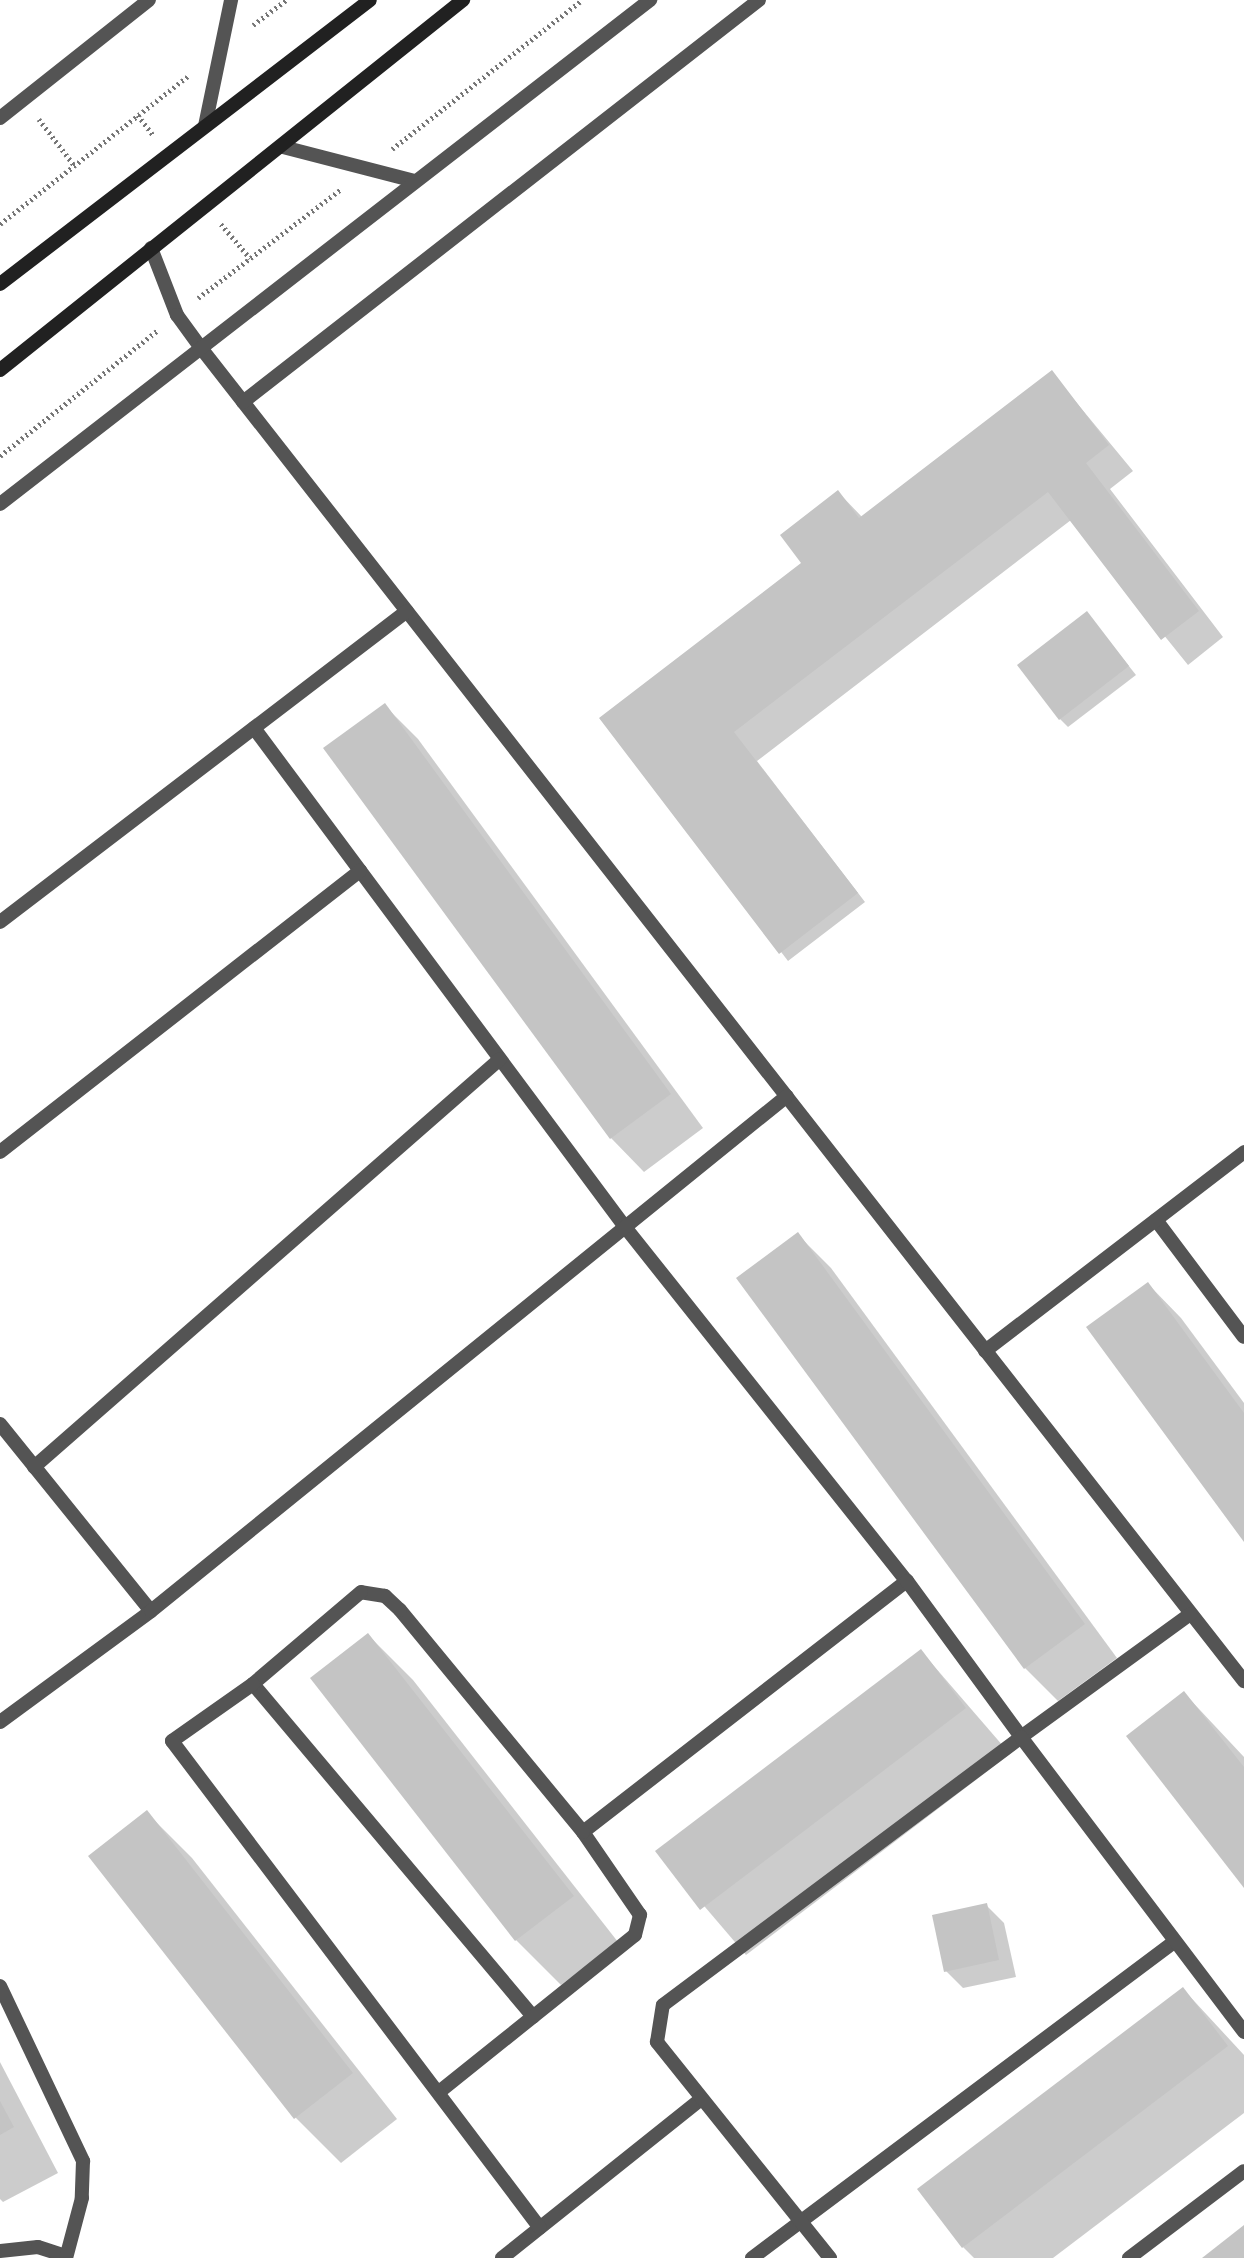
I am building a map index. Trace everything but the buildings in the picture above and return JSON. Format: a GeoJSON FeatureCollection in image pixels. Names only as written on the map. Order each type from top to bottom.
{"type":"FeatureCollection","features":[{"type":"Feature","properties":{"kind":"street"},"geometry":{"type":"LineString","coordinates":[[0,118],[149,0]]}},
{"type":"Feature","properties":{"kind":"street"},"geometry":{"type":"LineString","coordinates":[[205,126],[231,0]]}},
{"type":"Feature","properties":{"kind":"street"},"geometry":{"type":"LineString","coordinates":[[0,284],[370,0]]}},
{"type":"Feature","properties":{"kind":"street"},"geometry":{"type":"LineString","coordinates":[[0,370],[151,248],[283,147],[463,0]]}},
{"type":"Feature","properties":{"kind":"street"},"geometry":{"type":"LineString","coordinates":[[0,504],[649,0]]}},
{"type":"Feature","properties":{"kind":"street"},"geometry":{"type":"LineString","coordinates":[[243,402],[759,0]]}},
{"type":"Feature","properties":{"kind":"street"},"geometry":{"type":"LineString","coordinates":[[283,147],[414,181]]}},
{"type":"Feature","properties":{"kind":"street"},"geometry":{"type":"LineString","coordinates":[[151,248],[177,315],[201,348],[1244,1681]]}},
{"type":"Feature","properties":{"kind":"street"},"geometry":{"type":"LineString","coordinates":[[0,922],[407,611]]}},
{"type":"Feature","properties":{"kind":"street"},"geometry":{"type":"LineString","coordinates":[[254,728],[625,1227],[907,1581],[1174,1942],[1244,2032]]}},
{"type":"Feature","properties":{"kind":"street"},"geometry":{"type":"LineString","coordinates":[[0,1152],[360,871]]}},
{"type":"Feature","properties":{"kind":"street"},"geometry":{"type":"LineString","coordinates":[[34,1467],[500,1059]]}},
{"type":"Feature","properties":{"kind":"street"},"geometry":{"type":"LineString","coordinates":[[0,1722],[151,1611],[787,1096]]}},
{"type":"Feature","properties":{"kind":"street"},"geometry":{"type":"LineString","coordinates":[[985,1351],[1244,1152]]}},
{"type":"Feature","properties":{"kind":"street"},"geometry":{"type":"LineString","coordinates":[[1156,1220],[1244,1336]]}},
{"type":"Feature","properties":{"kind":"street"},"geometry":{"type":"LineString","coordinates":[[0,1424],[151,1611]]}},
{"type":"Feature","properties":{"kind":"street"},"geometry":{"type":"LineString","coordinates":[[583,1832],[907,1581]]}},
{"type":"Feature","properties":{"kind":"street"},"geometry":{"type":"LineString","coordinates":[[439,2092],[642,1925],[583,1832],[385,1596],[360,1592],[253,1684],[172,1741],[540,2228]]}},
{"type":"Feature","properties":{"kind":"street"},"geometry":{"type":"LineString","coordinates":[[830,2258],[699,2101],[657,2042],[663,2005],[1190,1614]]}},
{"type":"Feature","properties":{"kind":"street"},"geometry":{"type":"LineString","coordinates":[[253,1684],[533,2017]]}},
{"type":"Feature","properties":{"kind":"street"},"geometry":{"type":"LineString","coordinates":[[752,2258],[1174,1942]]}},
{"type":"Feature","properties":{"kind":"street"},"geometry":{"type":"LineString","coordinates":[[0,1986],[83,2161],[82,2198],[66,2257],[38,2247],[0,2251]]}},
{"type":"Feature","properties":{"kind":"street"},"geometry":{"type":"LineString","coordinates":[[502,2258],[699,2101]]}},
{"type":"Feature","properties":{"kind":"street"},"geometry":{"type":"LineString","coordinates":[[1129,2258],[1244,2171]]}},
{"type":"Feature","properties":{"kind":"path"},"geometry":{"type":"LineString","coordinates":[[0,224],[286,0]]}},
{"type":"Feature","properties":{"kind":"path"},"geometry":{"type":"LineString","coordinates":[[0,456],[582,0]]}},
{"type":"Feature","properties":{"kind":"path"},"geometry":{"type":"LineString","coordinates":[[24,99],[74,166]]}},
{"type":"Feature","properties":{"kind":"path"},"geometry":{"type":"LineString","coordinates":[[207,207],[250,258]]}}]}
